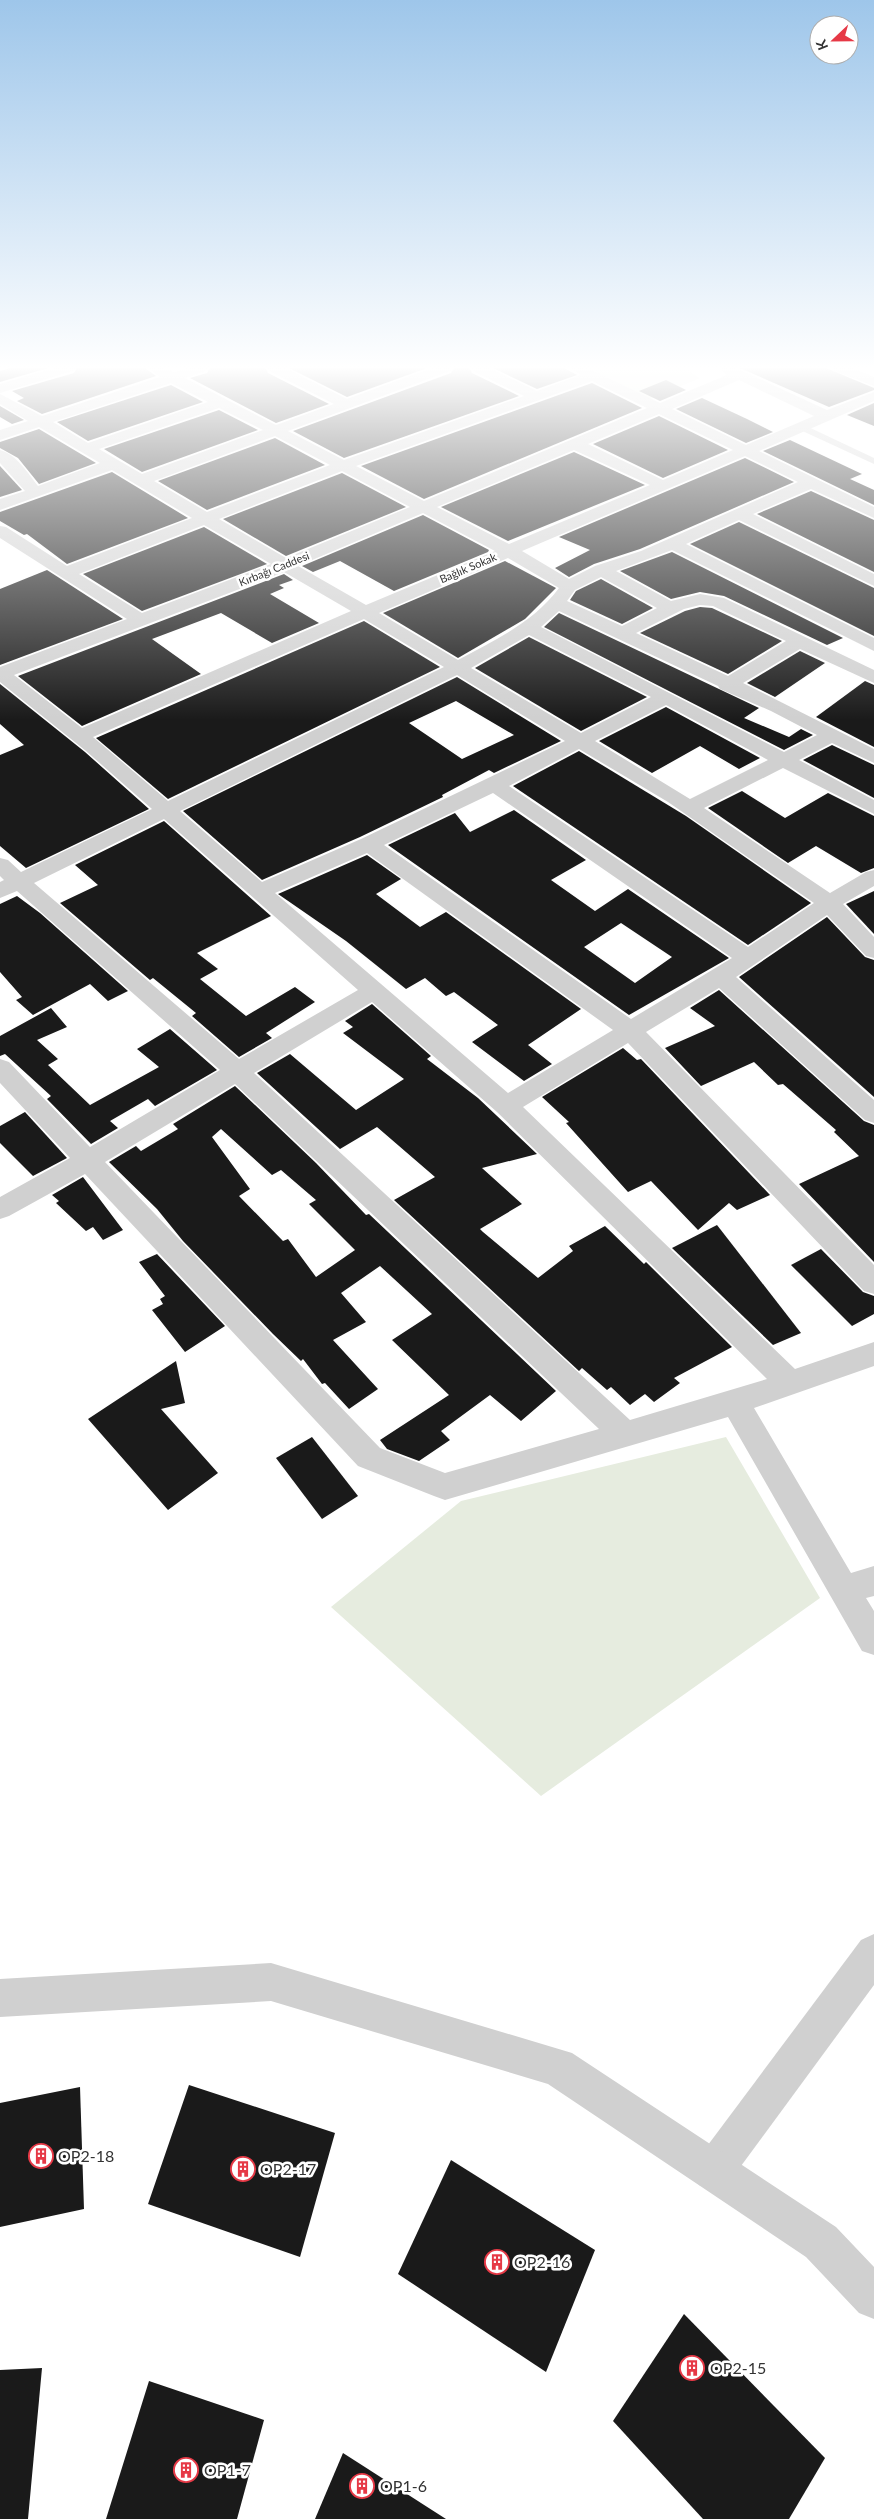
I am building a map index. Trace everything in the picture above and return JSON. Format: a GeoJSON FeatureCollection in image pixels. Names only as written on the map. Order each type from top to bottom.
{"type":"FeatureCollection","features":[{"type":"Feature","properties":{"kind":"street"},"geometry":{"type":"LineString","coordinates":[[29,486],[34,492]]}},
{"type":"Feature","properties":{"kind":"street"},"geometry":{"type":"LineString","coordinates":[[0,505],[52,486]]}},
{"type":"Feature","properties":{"kind":"street"},"geometry":{"type":"LineString","coordinates":[[151,486],[459,667],[689,808],[829,902],[874,951]]}},
{"type":"Feature","properties":{"kind":"street"},"geometry":{"type":"LineString","coordinates":[[65,573],[291,486]]}},
{"type":"Feature","properties":{"kind":"street"},"geometry":{"type":"LineString","coordinates":[[384,486],[509,551],[569,586]]}},
{"type":"Feature","properties":{"kind":"street","name":"Kırbağı Caddesi"},"geometry":{"type":"LineString","coordinates":[[0,673],[142,621],[476,486]]}},
{"type":"Feature","properties":{"kind":"street","name":"Bağlık Sokak"},"geometry":{"type":"LineString","coordinates":[[80,736],[661,486]]}},
{"type":"Feature","properties":{"kind":"street"},"geometry":{"type":"LineString","coordinates":[[10,887],[459,667],[529,628],[557,603],[569,586],[601,570],[673,544],[804,486]]}},
{"type":"Feature","properties":{"kind":"street"},"geometry":{"type":"LineString","coordinates":[[815,486],[874,513]]}},
{"type":"Feature","properties":{"kind":"street"},"geometry":{"type":"LineString","coordinates":[[739,514],[874,581]]}},
{"type":"Feature","properties":{"kind":"street"},"geometry":{"type":"LineString","coordinates":[[0,531],[142,621]]}},
{"type":"Feature","properties":{"kind":"street"},"geometry":{"type":"LineString","coordinates":[[673,544],[874,645]]}},
{"type":"Feature","properties":{"kind":"street"},"geometry":{"type":"LineString","coordinates":[[601,570],[672,608]]}},
{"type":"Feature","properties":{"kind":"street"},"geometry":{"type":"LineString","coordinates":[[621,634],[687,600],[699,598],[718,602],[801,640],[866,664],[874,676]]}},
{"type":"Feature","properties":{"kind":"street"},"geometry":{"type":"LineString","coordinates":[[557,603],[874,757]]}},
{"type":"Feature","properties":{"kind":"street"},"geometry":{"type":"LineString","coordinates":[[529,628],[786,759],[874,808]]}},
{"type":"Feature","properties":{"kind":"street"},"geometry":{"type":"LineString","coordinates":[[727,685],[801,640]]}},
{"type":"Feature","properties":{"kind":"street"},"geometry":{"type":"LineString","coordinates":[[0,673],[80,736],[168,811],[506,1106],[790,1384]]}},
{"type":"Feature","properties":{"kind":"street"},"geometry":{"type":"LineString","coordinates":[[261,891],[369,844],[494,784],[666,697]]}},
{"type":"Feature","properties":{"kind":"street"},"geometry":{"type":"LineString","coordinates":[[689,808],[832,735]]}},
{"type":"Feature","properties":{"kind":"street"},"geometry":{"type":"LineString","coordinates":[[494,784],[748,958]]}},
{"type":"Feature","properties":{"kind":"street"},"geometry":{"type":"LineString","coordinates":[[369,844],[630,1030],[874,1283]]}},
{"type":"Feature","properties":{"kind":"street"},"geometry":{"type":"LineString","coordinates":[[0,865],[10,887],[238,1072],[626,1435]]}},
{"type":"Feature","properties":{"kind":"street"},"geometry":{"type":"LineString","coordinates":[[506,1106],[720,976],[829,902],[874,877]]}},
{"type":"Feature","properties":{"kind":"street"},"geometry":{"type":"LineString","coordinates":[[720,976],[874,1114]]}},
{"type":"Feature","properties":{"kind":"street"},"geometry":{"type":"LineString","coordinates":[[0,1209],[88,1160],[375,990]]}},
{"type":"Feature","properties":{"kind":"street"},"geometry":{"type":"LineString","coordinates":[[0,1068],[369,1457],[445,1487],[735,1402],[874,1354]]}},
{"type":"Feature","properties":{"kind":"street"},"geometry":{"type":"LineString","coordinates":[[735,1402],[843,1590],[874,1640]]}},
{"type":"Feature","properties":{"kind":"street"},"geometry":{"type":"LineString","coordinates":[[843,1590],[874,1581]]}},
{"type":"Feature","properties":{"kind":"street"},"geometry":{"type":"LineString","coordinates":[[713,2171],[874,1953]]}},
{"type":"Feature","properties":{"kind":"street"},"geometry":{"type":"LineString","coordinates":[[0,1998],[271,1982],[558,2067],[821,2242],[874,2298]]}},
{"type":"Feature","properties":{"kind":"shaded area"},"geometry":{"type":"Polygon","coordinates":[[[726,1437],[820,1598],[541,1796],[331,1607],[461,1501],[726,1437]]]}},
{"type":"Feature","properties":{"kind":"building"},"geometry":{"type":"Polygon","coordinates":[[[0,486],[18,486],[22,490],[0,497],[0,486]]]}},
{"type":"Feature","properties":{"kind":"building"},"geometry":{"type":"Polygon","coordinates":[[[74,486],[134,486],[188,518],[67,564],[27,534],[24,535],[0,521],[0,512],[74,486]]]}},
{"type":"Feature","properties":{"kind":"building"},"geometry":{"type":"Polygon","coordinates":[[[166,486],[271,486],[207,510],[166,486]]]}},
{"type":"Feature","properties":{"kind":"building"},"geometry":{"type":"Polygon","coordinates":[[[310,486],[366,486],[406,507],[286,556],[223,519],[310,486]]]}},
{"type":"Feature","properties":{"kind":"building"},"geometry":{"type":"Polygon","coordinates":[[[398,486],[456,486],[424,499],[398,486]]]}},
{"type":"Feature","properties":{"kind":"building"},"geometry":{"type":"Polygon","coordinates":[[[493,486],[644,486],[508,541],[441,507],[493,486]]]}},
{"type":"Feature","properties":{"kind":"building"},"geometry":{"type":"Polygon","coordinates":[[[680,486],[786,486],[640,549],[594,564],[569,577],[555,568],[590,550],[559,537],[680,486]]]}},
{"type":"Feature","properties":{"kind":"building"},"geometry":{"type":"Polygon","coordinates":[[[834,486],[864,486],[874,490],[874,505],[834,486]]]}},
{"type":"Feature","properties":{"kind":"building"},"geometry":{"type":"Polygon","coordinates":[[[811,491],[874,520],[874,572],[757,514],[811,491]]]}},
{"type":"Feature","properties":{"kind":"building"},"geometry":{"type":"Polygon","coordinates":[[[423,515],[489,550],[488,552],[394,591],[340,561],[313,572],[302,566],[423,515]]]}},
{"type":"Feature","properties":{"kind":"building"},"geometry":{"type":"Polygon","coordinates":[[[739,522],[874,588],[874,636],[690,544],[739,522]]]}},
{"type":"Feature","properties":{"kind":"building"},"geometry":{"type":"Polygon","coordinates":[[[204,527],[267,564],[142,611],[83,574],[204,527]]]}},
{"type":"Feature","properties":{"kind":"building"},"geometry":{"type":"Polygon","coordinates":[[[672,552],[843,638],[827,645],[724,596],[700,592],[671,599],[620,571],[672,552]]]}},
{"type":"Feature","properties":{"kind":"building"},"geometry":{"type":"Polygon","coordinates":[[[505,561],[556,588],[525,619],[458,658],[383,613],[505,561]]]}},
{"type":"Feature","properties":{"kind":"building"},"geometry":{"type":"Polygon","coordinates":[[[47,570],[123,619],[0,665],[0,589],[47,570]]]}},
{"type":"Feature","properties":{"kind":"building"},"geometry":{"type":"Polygon","coordinates":[[[284,574],[293,580],[279,585],[284,588],[270,594],[319,623],[272,643],[221,613],[152,639],[201,674],[82,726],[18,676],[284,574]]]}},
{"type":"Feature","properties":{"kind":"building"},"geometry":{"type":"Polygon","coordinates":[[[601,579],[653,608],[622,624],[570,600],[576,591],[601,579]]]}},
{"type":"Feature","properties":{"kind":"building"},"geometry":{"type":"Polygon","coordinates":[[[700,607],[712,608],[782,641],[728,674],[640,633],[685,611],[700,607]]]}},
{"type":"Feature","properties":{"kind":"building"},"geometry":{"type":"Polygon","coordinates":[[[559,613],[759,708],[744,718],[789,737],[801,729],[813,735],[784,750],[544,627],[559,613]]]}},
{"type":"Feature","properties":{"kind":"building"},"geometry":{"type":"Polygon","coordinates":[[[364,621],[440,667],[168,799],[96,738],[364,621]]]}},
{"type":"Feature","properties":{"kind":"building"},"geometry":{"type":"Polygon","coordinates":[[[529,637],[647,697],[581,731],[475,668],[529,637]]]}},
{"type":"Feature","properties":{"kind":"building"},"geometry":{"type":"Polygon","coordinates":[[[800,651],[825,663],[775,697],[747,683],[800,651]]]}},
{"type":"Feature","properties":{"kind":"building"},"geometry":{"type":"Polygon","coordinates":[[[457,677],[561,741],[494,773],[489,770],[442,795],[443,797],[360,837],[262,880],[183,811],[457,677]],[[456,701],[409,723],[462,759],[514,735],[456,701]]]}},
{"type":"Feature","properties":{"kind":"building"},"geometry":{"type":"Polygon","coordinates":[[[865,681],[874,685],[874,747],[816,717],[865,681]]]}},
{"type":"Feature","properties":{"kind":"building"},"geometry":{"type":"Polygon","coordinates":[[[0,684],[85,752],[149,809],[26,868],[0,846],[0,755],[24,745],[0,724],[0,684]]]}},
{"type":"Feature","properties":{"kind":"building"},"geometry":{"type":"Polygon","coordinates":[[[666,707],[760,758],[739,769],[700,746],[652,773],[599,741],[666,707]]]}},
{"type":"Feature","properties":{"kind":"building"},"geometry":{"type":"Polygon","coordinates":[[[832,745],[874,765],[874,798],[803,760],[832,745]]]}},
{"type":"Feature","properties":{"kind":"building"},"geometry":{"type":"Polygon","coordinates":[[[579,751],[686,816],[811,903],[748,945],[513,786],[579,751]]]}},
{"type":"Feature","properties":{"kind":"building"},"geometry":{"type":"Polygon","coordinates":[[[742,791],[785,818],[828,793],[874,816],[874,868],[861,873],[816,846],[788,863],[708,808],[742,791]]]}},
{"type":"Feature","properties":{"kind":"building"},"geometry":{"type":"Polygon","coordinates":[[[514,810],[586,860],[551,880],[595,911],[628,889],[729,958],[629,1015],[388,845],[455,813],[470,832],[514,810]],[[621,923],[584,947],[635,983],[672,957],[621,923]]]}},
{"type":"Feature","properties":{"kind":"building"},"geometry":{"type":"Polygon","coordinates":[[[164,821],[271,916],[197,953],[218,969],[200,979],[246,1016],[295,987],[315,1002],[266,1033],[272,1038],[239,1057],[192,1016],[196,1013],[153,978],[150,980],[60,903],[98,885],[75,865],[164,821]]]}},
{"type":"Feature","properties":{"kind":"building"},"geometry":{"type":"Polygon","coordinates":[[[367,855],[401,879],[376,894],[420,927],[446,912],[581,1009],[528,1045],[552,1064],[524,1081],[472,1042],[498,1025],[454,992],[446,996],[425,978],[406,989],[346,941],[278,894],[367,855]]]}},
{"type":"Feature","properties":{"kind":"building"},"geometry":{"type":"Polygon","coordinates":[[[874,891],[874,934],[846,904],[874,891]]]}},
{"type":"Feature","properties":{"kind":"building"},"geometry":{"type":"Polygon","coordinates":[[[17,896],[40,913],[128,991],[108,1001],[90,984],[33,1015],[16,1000],[22,997],[0,972],[0,904],[17,896]]]}},
{"type":"Feature","properties":{"kind":"building"},"geometry":{"type":"Polygon","coordinates":[[[827,917],[865,957],[874,960],[874,1097],[739,977],[827,917]]]}},
{"type":"Feature","properties":{"kind":"building"},"geometry":{"type":"Polygon","coordinates":[[[719,990],[864,1121],[874,1125],[874,1262],[799,1184],[859,1156],[834,1132],[836,1130],[783,1084],[778,1085],[754,1062],[701,1086],[665,1048],[715,1026],[690,1008],[719,990]]]}},
{"type":"Feature","properties":{"kind":"building"},"geometry":{"type":"Polygon","coordinates":[[[372,1004],[431,1056],[427,1059],[478,1098],[537,1154],[482,1168],[522,1204],[480,1229],[483,1232],[538,1278],[573,1251],[569,1246],[605,1226],[644,1264],[646,1262],[732,1347],[674,1378],[680,1383],[654,1402],[645,1394],[630,1405],[611,1387],[607,1390],[582,1368],[579,1371],[394,1200],[435,1177],[377,1127],[340,1149],[257,1073],[290,1054],[356,1110],[404,1079],[343,1033],[353,1027],[345,1021],[372,1004]]]}},
{"type":"Feature","properties":{"kind":"building"},"geometry":{"type":"Polygon","coordinates":[[[51,1008],[67,1027],[37,1040],[58,1059],[48,1065],[90,1105],[159,1067],[137,1049],[170,1029],[217,1070],[155,1106],[148,1099],[110,1121],[118,1128],[91,1144],[47,1099],[51,1096],[5,1054],[0,1056],[0,1036],[51,1008]]]}},
{"type":"Feature","properties":{"kind":"building"},"geometry":{"type":"Polygon","coordinates":[[[623,1048],[637,1060],[641,1059],[770,1195],[737,1210],[729,1203],[698,1230],[651,1181],[628,1192],[566,1123],[569,1122],[542,1097],[623,1048]]]}},
{"type":"Feature","properties":{"kind":"building"},"geometry":{"type":"Polygon","coordinates":[[[235,1086],[316,1163],[366,1215],[369,1214],[556,1391],[521,1421],[490,1395],[441,1431],[450,1440],[419,1461],[387,1449],[380,1440],[449,1395],[392,1340],[432,1314],[380,1266],[341,1293],[366,1322],[333,1340],[378,1389],[349,1409],[325,1383],[322,1384],[303,1359],[301,1361],[273,1334],[183,1241],[157,1209],[109,1162],[136,1146],[141,1151],[178,1129],[173,1124],[235,1086]],[[221,1129],[212,1137],[250,1189],[239,1196],[283,1241],[288,1239],[316,1277],[355,1250],[309,1204],[316,1200],[281,1170],[272,1175],[221,1129]]]}},
{"type":"Feature","properties":{"kind":"building"},"geometry":{"type":"Polygon","coordinates":[[[25,1112],[67,1158],[33,1176],[0,1143],[0,1126],[25,1112]]]}},
{"type":"Feature","properties":{"kind":"building"},"geometry":{"type":"Polygon","coordinates":[[[83,1177],[123,1230],[103,1240],[93,1227],[86,1231],[56,1203],[59,1201],[52,1195],[83,1177]]]}},
{"type":"Feature","properties":{"kind":"building"},"geometry":{"type":"Polygon","coordinates":[[[717,1225],[801,1333],[773,1345],[672,1248],[717,1225]]]}},
{"type":"Feature","properties":{"kind":"building"},"geometry":{"type":"Polygon","coordinates":[[[821,1249],[863,1292],[874,1296],[874,1314],[852,1326],[791,1265],[821,1249]]]}},
{"type":"Feature","properties":{"kind":"building"},"geometry":{"type":"Polygon","coordinates":[[[157,1254],[225,1326],[185,1352],[152,1310],[163,1304],[160,1299],[165,1296],[139,1262],[157,1254]]]}},
{"type":"Feature","properties":{"kind":"building"},"geometry":{"type":"Polygon","coordinates":[[[176,1361],[185,1403],[161,1409],[218,1473],[168,1510],[88,1419],[176,1361]]]}},
{"type":"Feature","properties":{"kind":"building"},"geometry":{"type":"Polygon","coordinates":[[[312,1437],[358,1496],[322,1519],[276,1458],[312,1437]]]}},
{"type":"Feature","properties":{"kind":"building","name":"OP2-17"},"geometry":{"type":"Polygon","coordinates":[[[189,2085],[335,2133],[300,2257],[148,2204],[189,2085]]]}},
{"type":"Feature","properties":{"kind":"building","name":"OP2-18"},"geometry":{"type":"Polygon","coordinates":[[[80,2087],[84,2209],[0,2227],[0,2103],[80,2087]]]}},
{"type":"Feature","properties":{"kind":"building","name":"OP2-16"},"geometry":{"type":"Polygon","coordinates":[[[451,2160],[595,2250],[546,2372],[398,2274],[451,2160]]]}},
{"type":"Feature","properties":{"kind":"building","name":"OP2-15"},"geometry":{"type":"Polygon","coordinates":[[[684,2314],[825,2458],[789,2519],[703,2519],[613,2421],[684,2314]]]}},
{"type":"Feature","properties":{"kind":"building"},"geometry":{"type":"Polygon","coordinates":[[[42,2368],[28,2519],[0,2519],[0,2370],[42,2368]]]}},
{"type":"Feature","properties":{"kind":"building","name":"OP1-7"},"geometry":{"type":"Polygon","coordinates":[[[149,2381],[264,2420],[237,2519],[106,2519],[149,2381]]]}},
{"type":"Feature","properties":{"kind":"building","name":"OP1-6"},"geometry":{"type":"Polygon","coordinates":[[[343,2453],[446,2519],[315,2519],[343,2453]]]}},
{"type":"Feature","properties":{"kind":"place","name":"OP2-18"},"geometry":{"type":"Point","coordinates":[41,2156]}},
{"type":"Feature","properties":{"kind":"place","name":"OP2-17"},"geometry":{"type":"Point","coordinates":[243,2169]}},
{"type":"Feature","properties":{"kind":"place","name":"OP2-16"},"geometry":{"type":"Point","coordinates":[497,2262]}},
{"type":"Feature","properties":{"kind":"place","name":"OP2-15"},"geometry":{"type":"Point","coordinates":[692,2368]}},
{"type":"Feature","properties":{"kind":"place","name":"OP1-7"},"geometry":{"type":"Point","coordinates":[186,2470]}},
{"type":"Feature","properties":{"kind":"place","name":"OP1-6"},"geometry":{"type":"Point","coordinates":[362,2486]}}]}
